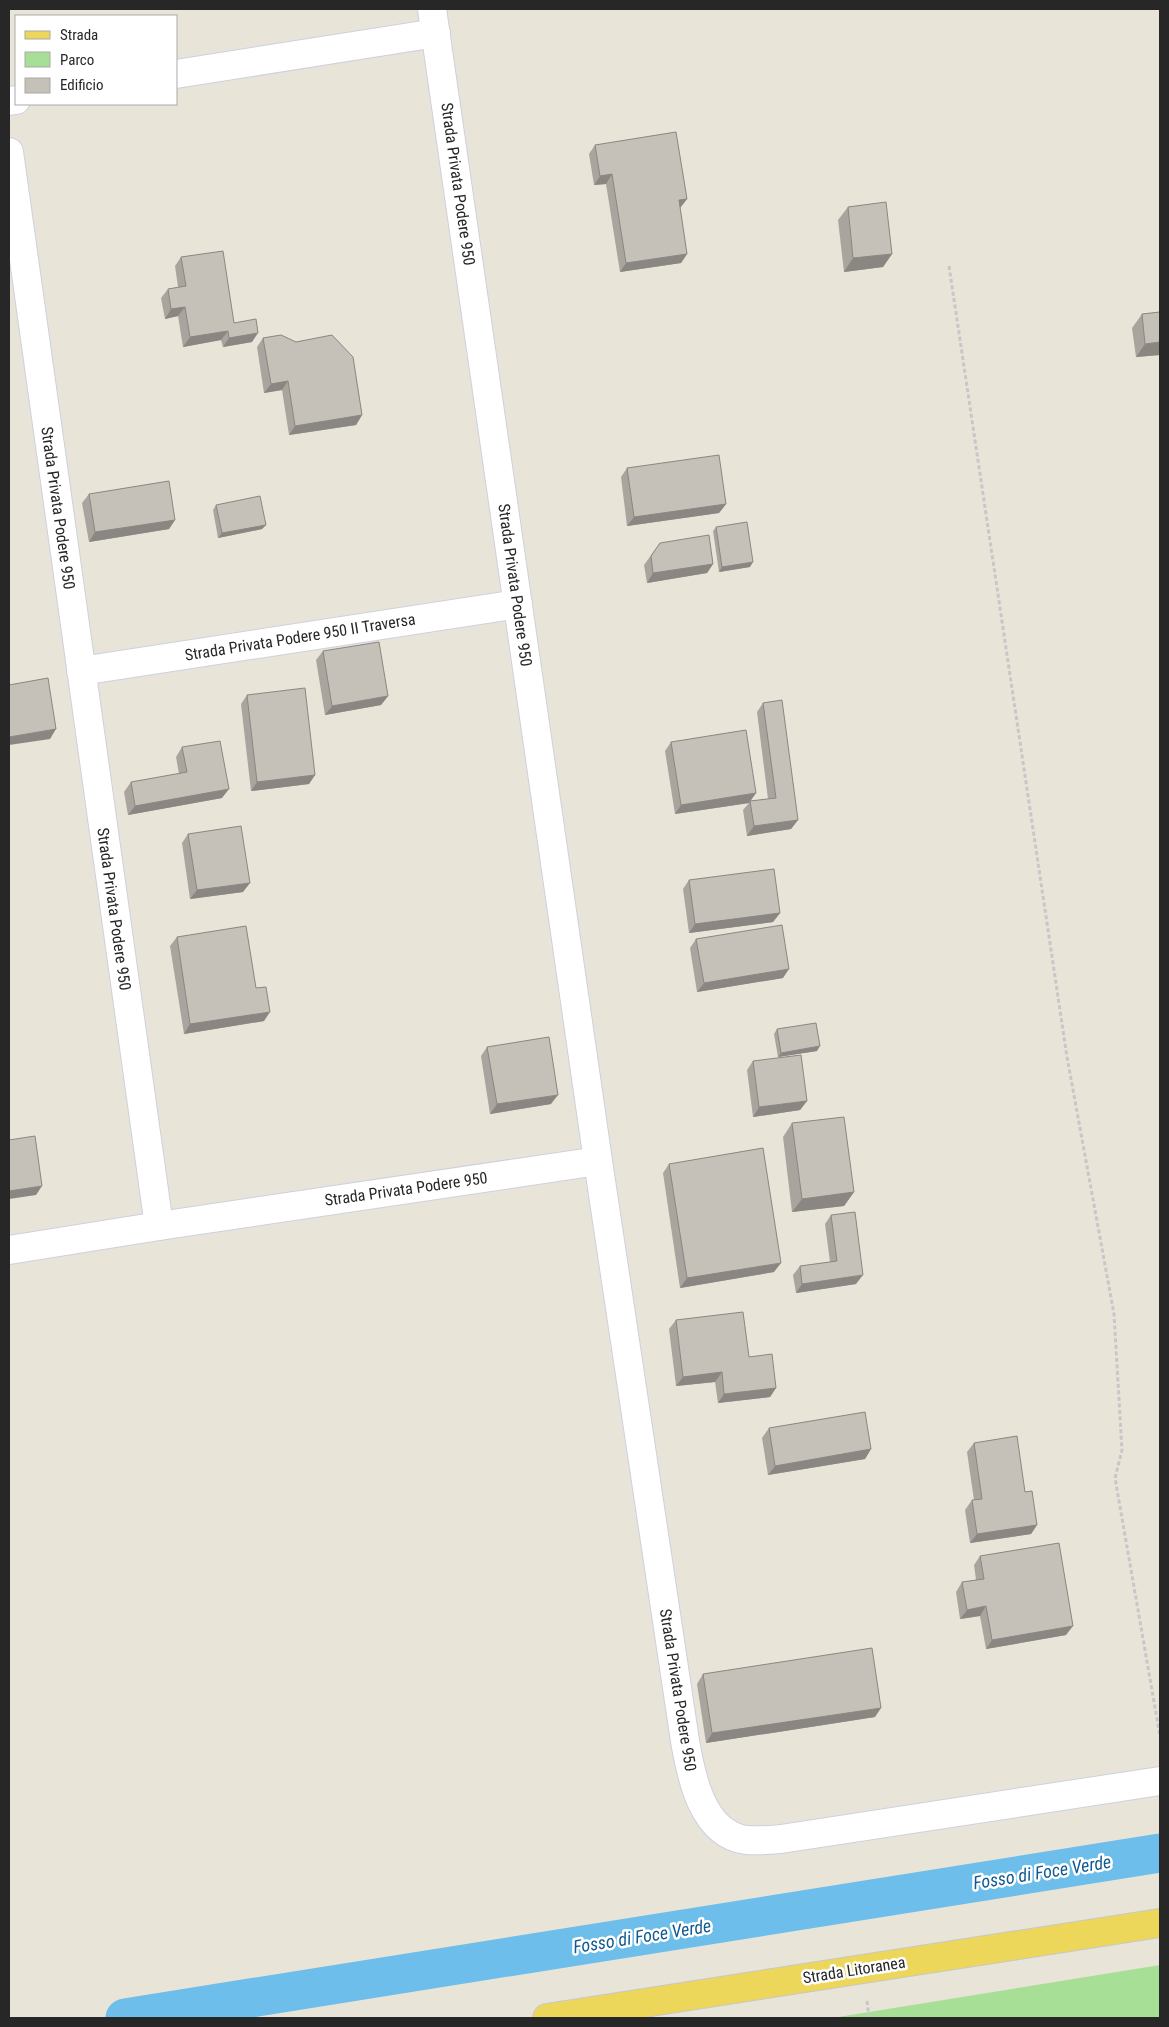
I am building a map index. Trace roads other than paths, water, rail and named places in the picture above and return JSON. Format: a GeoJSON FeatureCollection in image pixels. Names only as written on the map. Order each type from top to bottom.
{"type":"FeatureCollection","features":[{"type":"Feature","properties":{"kind":"main road","name":"Strada Litoranea"},"geometry":{"type":"LineString","coordinates":[[547,2018],[1160,1923]]}},
{"type":"Feature","properties":{"kind":"street"},"geometry":{"type":"LineString","coordinates":[[178,74],[434,21]]}},
{"type":"Feature","properties":{"kind":"street","name":"Strada Privata Podere 950"},"geometry":{"type":"LineString","coordinates":[[434,21],[598,1161],[689,1768],[702,1801],[718,1826],[729,1834],[744,1840],[781,1839],[1160,1781]]}},
{"type":"Feature","properties":{"kind":"street","name":"Strada Privata Podere 950"},"geometry":{"type":"LineString","coordinates":[[9,152],[159,1226],[598,1161]]}},
{"type":"Feature","properties":{"kind":"street","name":"Strada Privata Podere 950 II Traversa"},"geometry":{"type":"LineString","coordinates":[[81,671],[518,604]]}},
{"type":"Feature","properties":{"kind":"street"},"geometry":{"type":"LineString","coordinates":[[9,1250],[159,1226]]}},
{"type":"Feature","properties":{"kind":"waterway","name":"Fosso di Foce Verde"},"geometry":{"type":"LineString","coordinates":[[125,2018],[1160,1853]]}}]}
